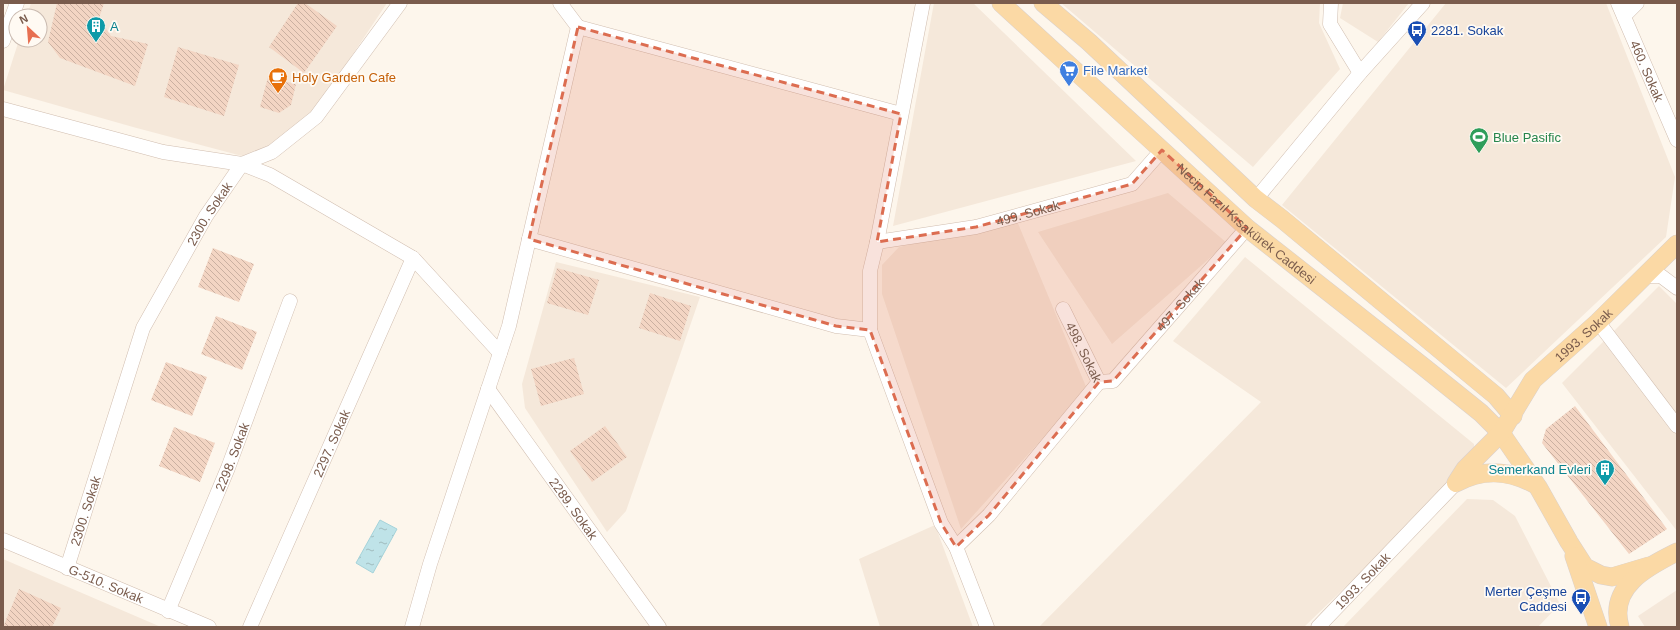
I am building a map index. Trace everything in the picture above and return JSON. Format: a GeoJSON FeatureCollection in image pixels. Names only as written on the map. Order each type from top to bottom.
{"type":"FeatureCollection","features":[{"type":"Feature","properties":{"kind":"main road","name":"Necip Fazıl Kısakürek Caddesi"},"geometry":{"type":"LineString","coordinates":[[1001,3],[1247,228],[1480,413],[1501,433],[1536,485],[1569,542]]}},
{"type":"Feature","properties":{"kind":"main road","name":"Necip Fazıl Kısakürek Caddesi"},"geometry":{"type":"LineString","coordinates":[[1043,3],[1100,52],[1256,199],[1282,218],[1496,396],[1513,416]]}},
{"type":"Feature","properties":{"kind":"main road"},"geometry":{"type":"LineString","coordinates":[[1247,228],[1256,199]]}},
{"type":"Feature","properties":{"kind":"main road","name":"1993. Sokak"},"geometry":{"type":"LineString","coordinates":[[1456,483],[1465,468],[1501,433],[1513,416],[1533,380],[1598,322],[1677,244]]}},
{"type":"Feature","properties":{"kind":"main road"},"geometry":{"type":"LineString","coordinates":[[1456,483],[1468,477],[1484,473],[1503,473],[1520,476],[1536,485]]}},
{"type":"Feature","properties":{"kind":"main road"},"geometry":{"type":"LineString","coordinates":[[1569,542],[1585,567],[1601,575],[1612,577],[1649,566],[1677,552]]}},
{"type":"Feature","properties":{"kind":"main road"},"geometry":{"type":"LineString","coordinates":[[1569,542],[1598,627]]}},
{"type":"Feature","properties":{"kind":"main road"},"geometry":{"type":"LineString","coordinates":[[1620,627],[1618,618],[1618,602],[1626,587],[1649,566]]}},
{"type":"Feature","properties":{"kind":"street"},"geometry":{"type":"LineString","coordinates":[[3,41],[17,3]]}},
{"type":"Feature","properties":{"kind":"street"},"geometry":{"type":"LineString","coordinates":[[242,164],[272,152],[316,117],[400,3]]}},
{"type":"Feature","properties":{"kind":"street"},"geometry":{"type":"LineString","coordinates":[[560,3],[578,26],[901,114]]}},
{"type":"Feature","properties":{"kind":"street"},"geometry":{"type":"LineString","coordinates":[[924,3],[870,271],[870,330],[941,522],[956,547],[987,627]]}},
{"type":"Feature","properties":{"kind":"street"},"geometry":{"type":"LineString","coordinates":[[1332,3],[1330,24],[1360,73]]}},
{"type":"Feature","properties":{"kind":"street"},"geometry":{"type":"LineString","coordinates":[[1256,199],[1360,73],[1422,3]]}},
{"type":"Feature","properties":{"kind":"street","name":"460. Sokak"},"geometry":{"type":"LineString","coordinates":[[1618,3],[1677,140]]}},
{"type":"Feature","properties":{"kind":"street"},"geometry":{"type":"LineString","coordinates":[[1624,16],[1637,3]]}},
{"type":"Feature","properties":{"kind":"street"},"geometry":{"type":"LineString","coordinates":[[412,627],[430,564],[509,326],[578,26]]}},
{"type":"Feature","properties":{"kind":"street"},"geometry":{"type":"LineString","coordinates":[[3,109],[163,152],[242,164],[270,175],[413,258],[500,353]]}},
{"type":"Feature","properties":{"kind":"street","name":"499. Sokak"},"geometry":{"type":"LineString","coordinates":[[877,242],[976,226],[1132,184],[1162,150]]}},
{"type":"Feature","properties":{"kind":"street","name":"2300. Sokak"},"geometry":{"type":"LineString","coordinates":[[67,568],[143,328],[206,216],[242,164]]}},
{"type":"Feature","properties":{"kind":"street","name":"497. Sokak"},"geometry":{"type":"LineString","coordinates":[[956,547],[989,515],[1106,382],[1247,228]]}},
{"type":"Feature","properties":{"kind":"street"},"geometry":{"type":"LineString","coordinates":[[529,239],[836,326],[870,330]]}},
{"type":"Feature","properties":{"kind":"street","name":"2297. Sokak"},"geometry":{"type":"LineString","coordinates":[[250,627],[413,258]]}},
{"type":"Feature","properties":{"kind":"street"},"geometry":{"type":"LineString","coordinates":[[1645,276],[1661,276],[1677,288]]}},
{"type":"Feature","properties":{"kind":"street","name":"2298. Sokak"},"geometry":{"type":"LineString","coordinates":[[168,611],[228,468],[290,301]]}},
{"type":"Feature","properties":{"kind":"street","name":"498. Sokak"},"geometry":{"type":"LineString","coordinates":[[1063,309],[1106,382]]}},
{"type":"Feature","properties":{"kind":"street"},"geometry":{"type":"LineString","coordinates":[[1598,322],[1677,426]]}},
{"type":"Feature","properties":{"kind":"street","name":"2289. Sokak"},"geometry":{"type":"LineString","coordinates":[[488,389],[659,627]]}},
{"type":"Feature","properties":{"kind":"street","name":"1993. Sokak"},"geometry":{"type":"LineString","coordinates":[[1318,627],[1456,483]]}},
{"type":"Feature","properties":{"kind":"street","name":"G-510. Sokak"},"geometry":{"type":"LineString","coordinates":[[3,540],[168,611],[209,627]]}},
{"type":"Feature","properties":{"kind":"highlighted area"},"geometry":{"type":"Polygon","coordinates":[[[578,27],[901,114],[877,242],[976,227],[1132,184],[1162,150],[1247,228],[1113,381],[1099,382],[989,515],[956,547],[941,523],[870,330],[836,326],[529,239],[578,27]]]}},
{"type":"Feature","properties":{"kind":"shaded area"},"geometry":{"type":"Polygon","coordinates":[[[31,3],[387,3],[331,87],[311,113],[271,145],[242,156],[3,90],[16,48],[48,48],[48,8],[29,8],[31,3]]]}},
{"type":"Feature","properties":{"kind":"shaded area"},"geometry":{"type":"Polygon","coordinates":[[[934,3],[973,3],[1136,161],[893,226],[934,3]]]}},
{"type":"Feature","properties":{"kind":"shaded area"},"geometry":{"type":"Polygon","coordinates":[[[1061,3],[1320,3],[1319,23],[1340,69],[1253,167],[1061,3]]]}},
{"type":"Feature","properties":{"kind":"shaded area"},"geometry":{"type":"Polygon","coordinates":[[[1343,3],[1409,3],[1378,42],[1340,18],[1343,3]]]}},
{"type":"Feature","properties":{"kind":"shaded area"},"geometry":{"type":"Polygon","coordinates":[[[1446,3],[1606,3],[1675,177],[1666,237],[1506,388],[1282,205],[1446,3]]]}},
{"type":"Feature","properties":{"kind":"shaded area"},"geometry":{"type":"Polygon","coordinates":[[[1168,193],[1227,243],[1112,344],[1038,232],[1168,193]]]}},
{"type":"Feature","properties":{"kind":"shaded area"},"geometry":{"type":"Polygon","coordinates":[[[1017,221],[1087,389],[961,529],[882,294],[882,265],[899,247],[1017,221]]]}},
{"type":"Feature","properties":{"kind":"shaded area"},"geometry":{"type":"Polygon","coordinates":[[[1245,257],[1474,444],[1474,463],[1304,627],[1039,627],[1261,402],[1173,341],[1245,257]]]}},
{"type":"Feature","properties":{"kind":"shaded area"},"geometry":{"type":"Polygon","coordinates":[[[556,262],[700,297],[626,511],[607,532],[525,408],[522,384],[556,262]]]}},
{"type":"Feature","properties":{"kind":"shaded area"},"geometry":{"type":"Polygon","coordinates":[[[1659,286],[1677,304],[1677,531],[1562,383],[1659,286]]]}},
{"type":"Feature","properties":{"kind":"shaded area"},"geometry":{"type":"Polygon","coordinates":[[[1467,499],[1493,500],[1515,516],[1560,604],[1538,627],[1343,627],[1467,499]]]}},
{"type":"Feature","properties":{"kind":"shaded area"},"geometry":{"type":"Polygon","coordinates":[[[935,525],[973,627],[880,627],[859,559],[935,525]]]}},
{"type":"Feature","properties":{"kind":"shaded area"},"geometry":{"type":"Polygon","coordinates":[[[3,559],[161,627],[3,627],[3,559]]]}},
{"type":"Feature","properties":{"kind":"shaded area"},"geometry":{"type":"Polygon","coordinates":[[[1677,590],[1677,627],[1645,627],[1638,616],[1677,590]]]}},
{"type":"Feature","properties":{"kind":"water"},"geometry":{"type":"Polygon","coordinates":[[[380,520],[397,529],[373,573],[356,563],[380,520]]]}},
{"type":"Feature","properties":{"kind":"building","name":"A"},"geometry":{"type":"Polygon","coordinates":[[[57,3],[104,3],[99,18],[111,36],[148,44],[135,86],[60,58],[48,42],[57,3]]]}},
{"type":"Feature","properties":{"kind":"building"},"geometry":{"type":"Polygon","coordinates":[[[298,3],[305,3],[337,26],[304,73],[269,47],[298,3]]]}},
{"type":"Feature","properties":{"kind":"building"},"geometry":{"type":"Polygon","coordinates":[[[178,47],[239,65],[224,116],[164,97],[178,47]]]}},
{"type":"Feature","properties":{"kind":"building","name":"Holy Garden Cafe"},"geometry":{"type":"Polygon","coordinates":[[[268,77],[296,84],[291,105],[279,113],[260,107],[268,77]]]}},
{"type":"Feature","properties":{"kind":"building"},"geometry":{"type":"Polygon","coordinates":[[[213,248],[254,264],[239,302],[198,287],[213,248]]]}},
{"type":"Feature","properties":{"kind":"building"},"geometry":{"type":"Polygon","coordinates":[[[557,268],[599,280],[588,315],[547,303],[557,268]]]}},
{"type":"Feature","properties":{"kind":"building"},"geometry":{"type":"Polygon","coordinates":[[[650,293],[691,306],[680,341],[639,328],[650,293]]]}},
{"type":"Feature","properties":{"kind":"building"},"geometry":{"type":"Polygon","coordinates":[[[216,316],[257,332],[242,370],[201,354],[216,316]]]}},
{"type":"Feature","properties":{"kind":"building"},"geometry":{"type":"Polygon","coordinates":[[[574,358],[584,394],[541,406],[531,369],[574,358]]]}},
{"type":"Feature","properties":{"kind":"building"},"geometry":{"type":"Polygon","coordinates":[[[166,362],[207,377],[192,416],[151,400],[166,362]]]}},
{"type":"Feature","properties":{"kind":"building","name":"Semerkand Evleri"},"geometry":{"type":"Polygon","coordinates":[[[1575,406],[1667,529],[1629,554],[1542,443],[1546,429],[1575,406]]]}},
{"type":"Feature","properties":{"kind":"building"},"geometry":{"type":"Polygon","coordinates":[[[605,426],[627,457],[592,482],[570,451],[605,426]]]}},
{"type":"Feature","properties":{"kind":"building"},"geometry":{"type":"Polygon","coordinates":[[[174,427],[215,443],[200,482],[159,466],[174,427]]]}},
{"type":"Feature","properties":{"kind":"building"},"geometry":{"type":"Polygon","coordinates":[[[19,589],[61,608],[52,627],[3,627],[19,589]]]}},
{"type":"Feature","properties":{"kind":"place","name":"A"},"geometry":{"type":"Point","coordinates":[96,43]}},
{"type":"Feature","properties":{"kind":"place","name":"2281. Sokak"},"geometry":{"type":"Point","coordinates":[1417,47]}},
{"type":"Feature","properties":{"kind":"place","name":"File Market"},"geometry":{"type":"Point","coordinates":[1069,87]}},
{"type":"Feature","properties":{"kind":"place","name":"Holy Garden Cafe"},"geometry":{"type":"Point","coordinates":[278,94]}},
{"type":"Feature","properties":{"kind":"place","name":"Blue Pasific"},"geometry":{"type":"Point","coordinates":[1479,154]}},
{"type":"Feature","properties":{"kind":"place","name":"Semerkand Evleri"},"geometry":{"type":"Point","coordinates":[1605,486]}},
{"type":"Feature","properties":{"kind":"place","name":"Merter Çeşme Caddesi"},"geometry":{"type":"Point","coordinates":[1581,615]}}]}
